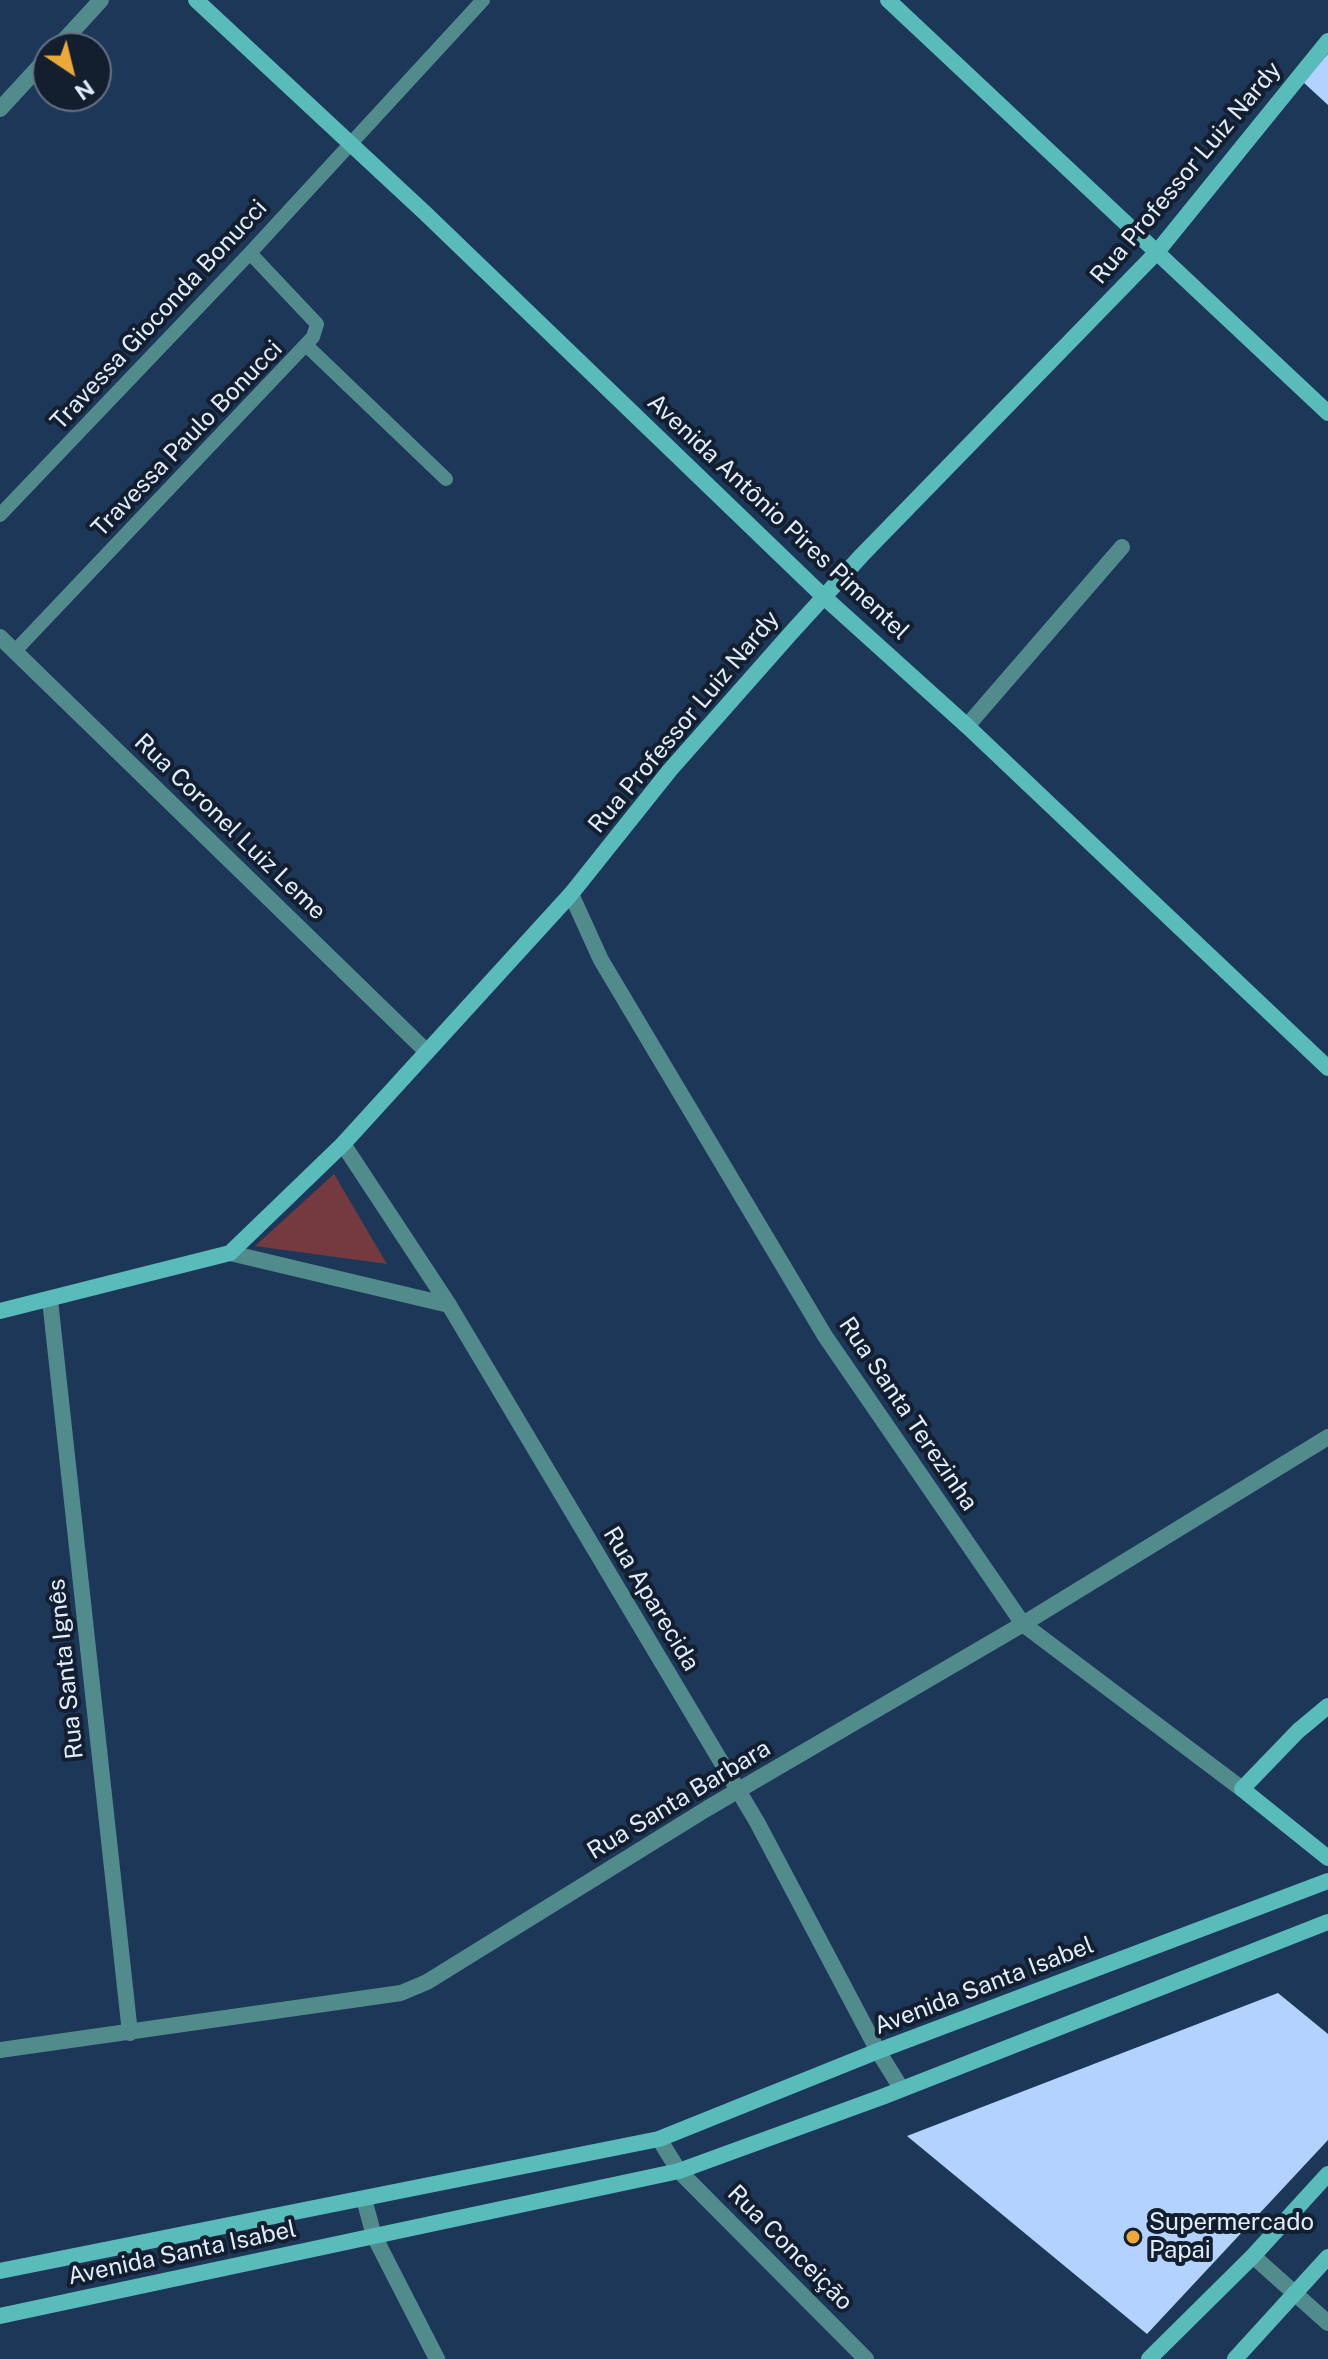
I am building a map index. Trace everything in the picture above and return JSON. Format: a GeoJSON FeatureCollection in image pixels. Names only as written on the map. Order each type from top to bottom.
{"type":"FeatureCollection","features":[{"type":"Feature","properties":{"kind":"main road","name":"Avenida Antônio Pires Pimentel"},"geometry":{"type":"LineString","coordinates":[[196,0],[824,597],[967,726],[1328,1068]]}},
{"type":"Feature","properties":{"kind":"main road"},"geometry":{"type":"LineString","coordinates":[[888,0],[1328,413]]}},
{"type":"Feature","properties":{"kind":"main road","name":"Rua Professor Luiz Nardy"},"geometry":{"type":"LineString","coordinates":[[0,1311],[230,1253],[343,1144],[571,894],[670,770],[824,597],[1157,252],[1328,41]]}},
{"type":"Feature","properties":{"kind":"main road"},"geometry":{"type":"LineString","coordinates":[[1242,1789],[1298,1731],[1328,1706]]}},
{"type":"Feature","properties":{"kind":"main road","name":"Rua Santa Terezinha"},"geometry":{"type":"LineString","coordinates":[[1242,1789],[1328,1858]]}},
{"type":"Feature","properties":{"kind":"main road","name":"Avenida Santa Isabel"},"geometry":{"type":"LineString","coordinates":[[0,2271],[659,2139],[878,2051],[1328,1881]]}},
{"type":"Feature","properties":{"kind":"main road","name":"Avenida Santa Isabel"},"geometry":{"type":"LineString","coordinates":[[0,2316],[679,2171],[1328,1922]]}},
{"type":"Feature","properties":{"kind":"main road"},"geometry":{"type":"LineString","coordinates":[[1149,2359],[1253,2256],[1328,2174]]}},
{"type":"Feature","properties":{"kind":"main road"},"geometry":{"type":"LineString","coordinates":[[1235,2359],[1328,2257]]}},
{"type":"Feature","properties":{"kind":"street"},"geometry":{"type":"LineString","coordinates":[[72,32],[101,0]]}},
{"type":"Feature","properties":{"kind":"street"},"geometry":{"type":"LineString","coordinates":[[0,109],[32,74]]}},
{"type":"Feature","properties":{"kind":"street"},"geometry":{"type":"LineString","coordinates":[[967,726],[1122,547]]}},
{"type":"Feature","properties":{"kind":"street","name":"Rua Coronel Luiz Leme"},"geometry":{"type":"LineString","coordinates":[[0,637],[426,1051]]}},
{"type":"Feature","properties":{"kind":"street","name":"Rua Santa Terezinha"},"geometry":{"type":"LineString","coordinates":[[571,894],[601,960],[825,1336],[1023,1624],[1242,1789]]}},
{"type":"Feature","properties":{"kind":"street","name":"Rua Aparecida"},"geometry":{"type":"LineString","coordinates":[[343,1144],[449,1305],[757,1822],[878,2051],[901,2088]]}},
{"type":"Feature","properties":{"kind":"street"},"geometry":{"type":"LineString","coordinates":[[230,1253],[449,1305]]}},
{"type":"Feature","properties":{"kind":"street","name":"Rua Santa Ignês"},"geometry":{"type":"LineString","coordinates":[[50,1300],[130,2033]]}},
{"type":"Feature","properties":{"kind":"street","name":"Rua Santa Barbara"},"geometry":{"type":"LineString","coordinates":[[0,2050],[401,1993],[414,1988],[453,1968],[737,1792],[1023,1624],[1328,1437]]}},
{"type":"Feature","properties":{"kind":"street"},"geometry":{"type":"LineString","coordinates":[[659,2139],[679,2171]]}},
{"type":"Feature","properties":{"kind":"street","name":"Rua Conceição"},"geometry":{"type":"LineString","coordinates":[[679,2171],[866,2359]]}},
{"type":"Feature","properties":{"kind":"street"},"geometry":{"type":"LineString","coordinates":[[364,2199],[374,2236],[437,2359]]}},
{"type":"Feature","properties":{"kind":"street"},"geometry":{"type":"LineString","coordinates":[[1253,2256],[1328,2323]]}},
{"type":"Feature","properties":{"kind":"lane","name":"Travessa Gioconda Bonucci"},"geometry":{"type":"LineString","coordinates":[[0,515],[250,253],[483,0]]}},
{"type":"Feature","properties":{"kind":"lane","name":"Travessa Paulo Bonucci"},"geometry":{"type":"LineString","coordinates":[[14,652],[313,337],[317,324],[250,253]]}},
{"type":"Feature","properties":{"kind":"lane"},"geometry":{"type":"LineString","coordinates":[[306,345],[446,479]]}},
{"type":"Feature","properties":{"kind":"shaded area"},"geometry":{"type":"Polygon","coordinates":[[[334,1174],[387,1264],[255,1246],[334,1174]]]}},
{"type":"Feature","properties":{"kind":"building"},"geometry":{"type":"Polygon","coordinates":[[[1328,54],[1328,105],[1303,82],[1328,54]]]}},
{"type":"Feature","properties":{"kind":"building","name":"Supermercado Papai"},"geometry":{"type":"Polygon","coordinates":[[[1278,1993],[1328,2034],[1328,2140],[1147,2334],[907,2136],[1278,1993]]]}},
{"type":"Feature","properties":{"kind":"place","name":"Supermercado Papai"},"geometry":{"type":"Point","coordinates":[1133,2237]}}]}
